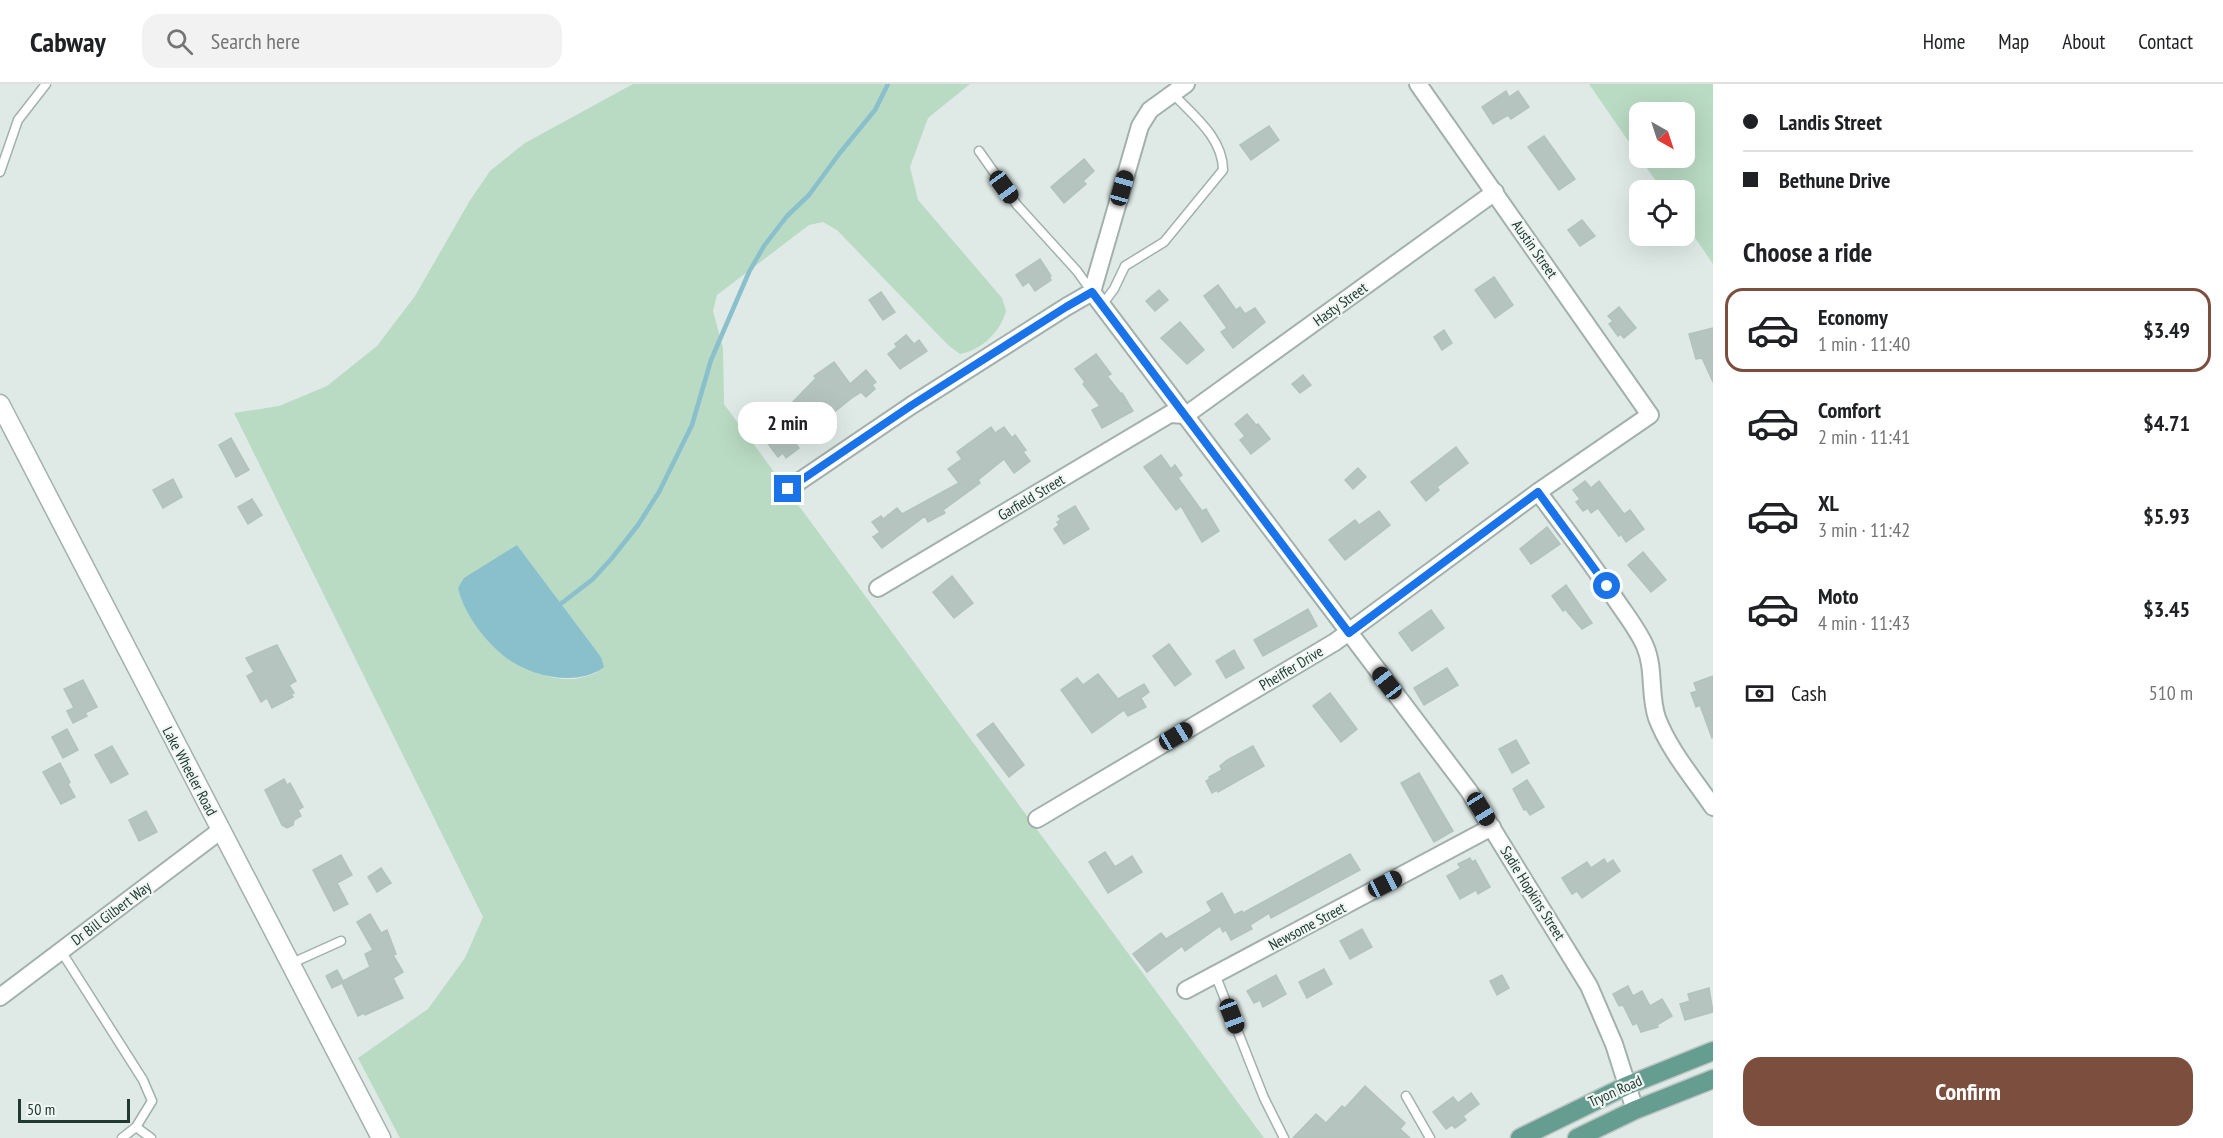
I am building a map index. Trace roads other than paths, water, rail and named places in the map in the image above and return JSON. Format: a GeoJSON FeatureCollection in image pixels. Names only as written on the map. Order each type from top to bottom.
{"type":"FeatureCollection","features":[{"type":"Feature","properties":{"kind":"main road","name":"Tryon Road"},"geometry":{"type":"LineString","coordinates":[[1520,1138],[1626,1086],[1713,1051]]}},
{"type":"Feature","properties":{"kind":"main road","name":"Tryon Road"},"geometry":{"type":"LineString","coordinates":[[1577,1138],[1635,1110],[1713,1079]]}},
{"type":"Feature","properties":{"kind":"street","name":"Austin Street"},"geometry":{"type":"LineString","coordinates":[[1418,84],[1650,415]]}},
{"type":"Feature","properties":{"kind":"street"},"geometry":{"type":"LineString","coordinates":[[788,489],[912,405],[1066,307],[1097,298],[1140,126],[1150,111],[1179,89]]}},
{"type":"Feature","properties":{"kind":"street","name":"Hasty Street"},"geometry":{"type":"LineString","coordinates":[[1186,415],[1495,192]]}},
{"type":"Feature","properties":{"kind":"street","name":"Sadie Hopkins Street"},"geometry":{"type":"LineString","coordinates":[[1097,298],[1469,791],[1589,986],[1614,1044],[1635,1110]]}},
{"type":"Feature","properties":{"kind":"street","name":"Lake Wheeler Road"},"geometry":{"type":"LineString","coordinates":[[0,404],[381,1138]]}},
{"type":"Feature","properties":{"kind":"street","name":"Garfield Street"},"geometry":{"type":"LineString","coordinates":[[878,588],[1170,414],[1186,415]]}},
{"type":"Feature","properties":{"kind":"street","name":"Pheiffer Drive"},"geometry":{"type":"LineString","coordinates":[[1037,819],[1349,633],[1538,492],[1650,415]]}},
{"type":"Feature","properties":{"kind":"street"},"geometry":{"type":"LineString","coordinates":[[1538,492],[1596,570],[1639,634],[1650,661],[1652,695],[1657,717],[1665,736],[1713,807]]}},
{"type":"Feature","properties":{"kind":"street","name":"Newsome Street"},"geometry":{"type":"LineString","coordinates":[[1186,990],[1492,827]]}},
{"type":"Feature","properties":{"kind":"street","name":"Dr Bill Gilbert Way"},"geometry":{"type":"LineString","coordinates":[[0,997],[221,830]]}},
{"type":"Feature","properties":{"kind":"lane"},"geometry":{"type":"LineString","coordinates":[[0,172],[18,120],[46,84]]}},
{"type":"Feature","properties":{"kind":"lane"},"geometry":{"type":"LineString","coordinates":[[979,151],[1017,205],[1077,271],[1097,298],[1114,289],[1125,266],[1164,242],[1223,170],[1223,159],[1216,143],[1179,89]]}},
{"type":"Feature","properties":{"kind":"lane"},"geometry":{"type":"LineString","coordinates":[[290,964],[341,942]]}},
{"type":"Feature","properties":{"kind":"lane"},"geometry":{"type":"LineString","coordinates":[[61,951],[143,1080],[152,1101],[136,1127],[122,1138]]}},
{"type":"Feature","properties":{"kind":"lane"},"geometry":{"type":"LineString","coordinates":[[1215,974],[1264,1098],[1284,1138]]}},
{"type":"Feature","properties":{"kind":"lane"},"geometry":{"type":"LineString","coordinates":[[1406,1096],[1430,1138]]}},
{"type":"Feature","properties":{"kind":"lane"},"geometry":{"type":"LineString","coordinates":[[136,1127],[151,1138]]}},
{"type":"Feature","properties":{"kind":"water"},"geometry":{"type":"Polygon","coordinates":[[[517,545],[601,657],[604,667],[582,677],[569,678],[530,671],[500,653],[477,627],[465,608],[458,588],[464,578],[517,545]]]}},
{"type":"Feature","properties":{"kind":"waterway"},"geometry":{"type":"LineString","coordinates":[[558,606],[593,579],[612,558],[638,525],[659,492],[692,425],[711,360],[749,272],[764,246],[787,216],[809,195],[875,110],[888,84]]}}]}
